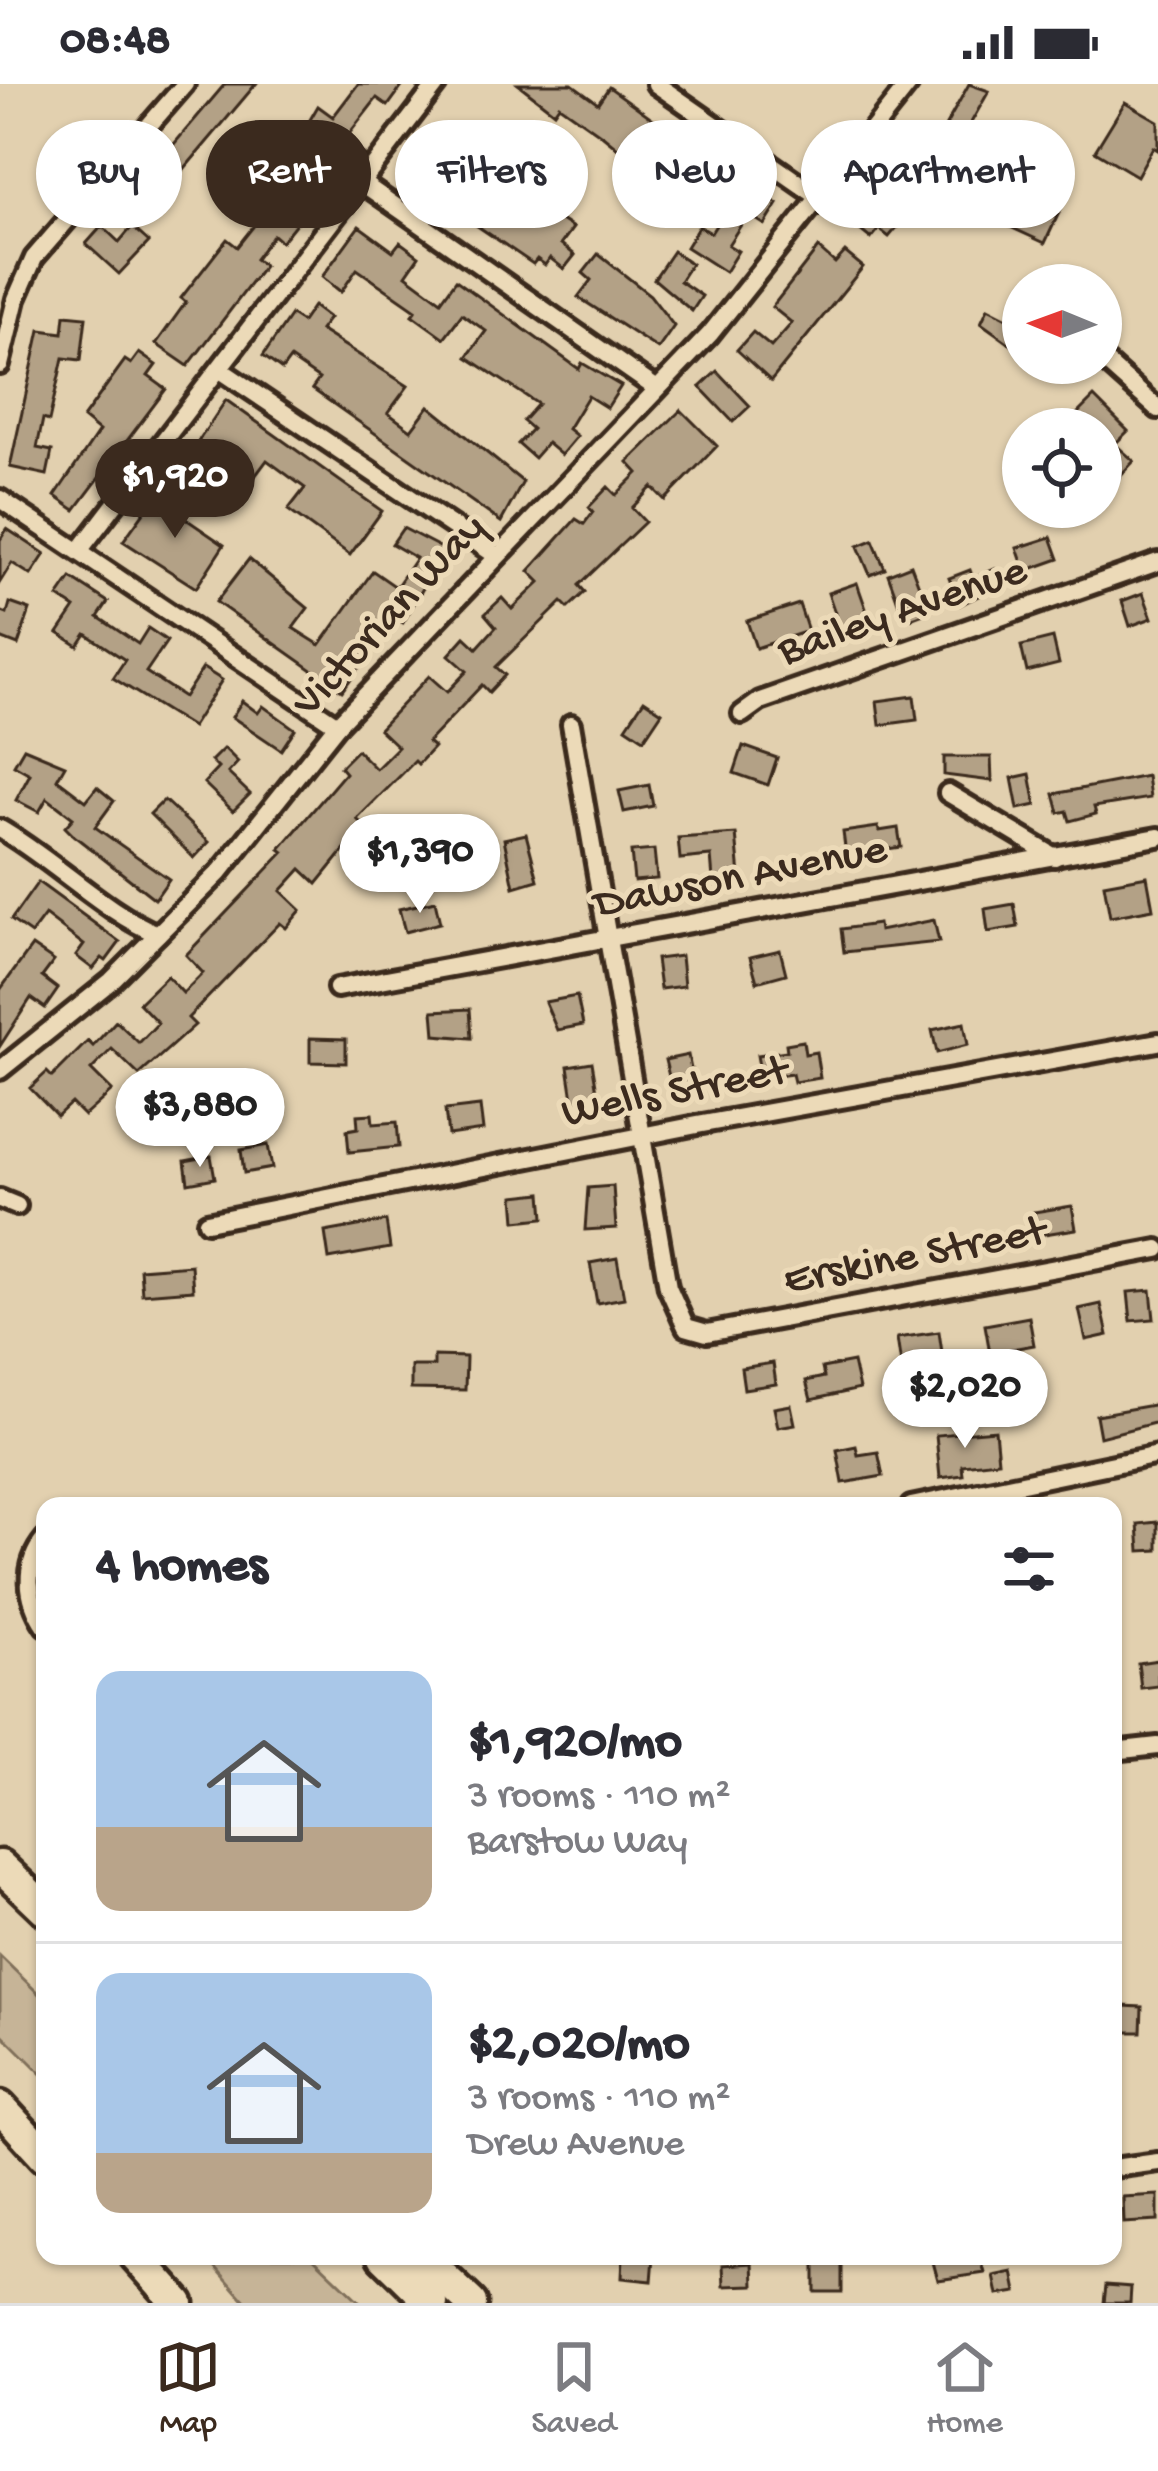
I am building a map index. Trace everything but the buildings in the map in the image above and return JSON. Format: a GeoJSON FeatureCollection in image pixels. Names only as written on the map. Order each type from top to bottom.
{"type":"FeatureCollection","features":[{"type":"Feature","properties":{"kind":"highway"},"geometry":{"type":"LineString","coordinates":[[0,1867],[36,1901]]}},
{"type":"Feature","properties":{"kind":"highway"},"geometry":{"type":"LineString","coordinates":[[0,2107],[36,2146]]}},
{"type":"Feature","properties":{"kind":"highway"},"geometry":{"type":"LineString","coordinates":[[144,2265],[178,2303]]}},
{"type":"Feature","properties":{"kind":"highway"},"geometry":{"type":"LineString","coordinates":[[393,2265],[432,2303]]}},
{"type":"Feature","properties":{"kind":"highway"},"geometry":{"type":"LineString","coordinates":[[431,2265],[471,2303]]}},
{"type":"Feature","properties":{"kind":"street"},"geometry":{"type":"LineString","coordinates":[[0,365],[16,299],[34,258],[185,84]]}},
{"type":"Feature","properties":{"kind":"street"},"geometry":{"type":"LineString","coordinates":[[371,171],[437,84]]}},
{"type":"Feature","properties":{"kind":"street"},"geometry":{"type":"LineString","coordinates":[[656,84],[801,185]]}},
{"type":"Feature","properties":{"kind":"street","name":"Victorian Way"},"geometry":{"type":"LineString","coordinates":[[881,120],[909,84]]}},
{"type":"Feature","properties":{"kind":"street"},"geometry":{"type":"LineString","coordinates":[[371,189],[657,389]]}},
{"type":"Feature","properties":{"kind":"street","name":"Victorian Way"},"geometry":{"type":"LineString","coordinates":[[0,1070],[112,981],[220,872],[337,725],[723,318],[801,222]]}},
{"type":"Feature","properties":{"kind":"street"},"geometry":{"type":"LineString","coordinates":[[79,551],[327,228]]}},
{"type":"Feature","properties":{"kind":"street"},"geometry":{"type":"LineString","coordinates":[[219,369],[497,556]]}},
{"type":"Feature","properties":{"kind":"street"},"geometry":{"type":"LineString","coordinates":[[1122,377],[1158,410]]}},
{"type":"Feature","properties":{"kind":"street"},"geometry":{"type":"LineString","coordinates":[[0,500],[337,725]]}},
{"type":"Feature","properties":{"kind":"street","name":"Bailey Avenue"},"geometry":{"type":"LineString","coordinates":[[742,714],[760,701],[1158,562]]}},
{"type":"Feature","properties":{"kind":"street"},"geometry":{"type":"LineString","coordinates":[[571,724],[642,1138]]}},
{"type":"Feature","properties":{"kind":"street"},"geometry":{"type":"LineString","coordinates":[[948,793],[1055,856]]}},
{"type":"Feature","properties":{"kind":"street"},"geometry":{"type":"LineString","coordinates":[[0,829],[70,873],[137,926],[158,934]]}},
{"type":"Feature","properties":{"kind":"street","name":"Dawson Avenue"},"geometry":{"type":"LineString","coordinates":[[337,988],[1158,837]]}},
{"type":"Feature","properties":{"kind":"street","name":"Wells Street"},"geometry":{"type":"LineString","coordinates":[[207,1222],[1158,1042]]}},
{"type":"Feature","properties":{"kind":"street","name":"Erskine Street"},"geometry":{"type":"LineString","coordinates":[[642,1138],[668,1287],[686,1327],[707,1333],[1158,1250]]}},
{"type":"Feature","properties":{"kind":"street"},"geometry":{"type":"LineString","coordinates":[[955,1497],[1158,1455]]}},
{"type":"Feature","properties":{"kind":"street"},"geometry":{"type":"LineString","coordinates":[[36,1550],[28,1575],[36,1599]]}},
{"type":"Feature","properties":{"kind":"street"},"geometry":{"type":"LineString","coordinates":[[1122,1750],[1158,1746]]}},
{"type":"Feature","properties":{"kind":"street"},"geometry":{"type":"LineString","coordinates":[[1122,2167],[1158,2162]]}},
{"type":"Feature","properties":{"kind":"shaded area"},"geometry":{"type":"Polygon","coordinates":[[[0,1956],[36,1991],[36,2068],[0,2032],[0,1956]]]}},
{"type":"Feature","properties":{"kind":"shaded area"},"geometry":{"type":"Polygon","coordinates":[[[214,2265],[321,2265],[361,2303],[247,2303],[214,2265]]]}}]}
